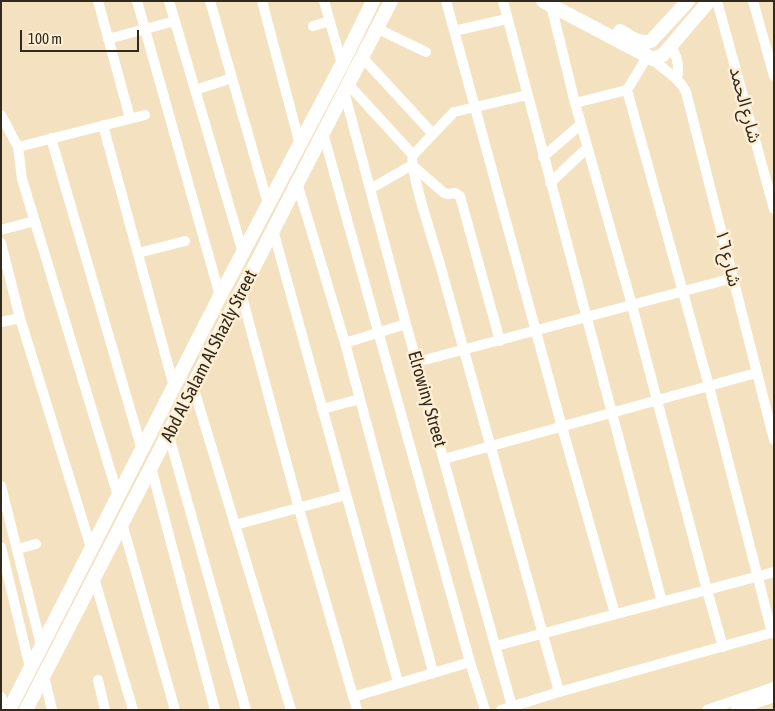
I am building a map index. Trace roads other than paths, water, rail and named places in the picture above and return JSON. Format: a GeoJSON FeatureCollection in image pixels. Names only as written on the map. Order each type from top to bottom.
{"type":"FeatureCollection","features":[{"type":"Feature","properties":{"kind":"main road","name":"Abd Al Salam Al Shazly Street"},"geometry":{"type":"LineString","coordinates":[[31,707],[44,676],[391,1]]}},
{"type":"Feature","properties":{"kind":"main road"},"geometry":{"type":"LineString","coordinates":[[553,3],[644,42],[654,40],[688,1]]}},
{"type":"Feature","properties":{"kind":"main road"},"geometry":{"type":"LineString","coordinates":[[553,3],[650,58],[661,57],[709,1]]}},
{"type":"Feature","properties":{"kind":"main road","name":"Abd Al Salam Al Shazly Street"},"geometry":{"type":"LineString","coordinates":[[8,710],[92,551],[220,296],[342,64],[370,3]]}},
{"type":"Feature","properties":{"kind":"main road"},"geometry":{"type":"LineString","coordinates":[[370,3],[377,26]]}},
{"type":"Feature","properties":{"kind":"main road"},"geometry":{"type":"LineString","coordinates":[[166,403],[180,412]]}},
{"type":"Feature","properties":{"kind":"street"},"geometry":{"type":"LineString","coordinates":[[98,1],[130,118]]}},
{"type":"Feature","properties":{"kind":"street"},"geometry":{"type":"LineString","coordinates":[[136,1],[220,296]]}},
{"type":"Feature","properties":{"kind":"street"},"geometry":{"type":"LineString","coordinates":[[169,1],[243,253]]}},
{"type":"Feature","properties":{"kind":"street"},"geometry":{"type":"LineString","coordinates":[[210,1],[268,204]]}},
{"type":"Feature","properties":{"kind":"street"},"geometry":{"type":"LineString","coordinates":[[262,1],[300,145]]}},
{"type":"Feature","properties":{"kind":"street"},"geometry":{"type":"LineString","coordinates":[[324,1],[342,64]]}},
{"type":"Feature","properties":{"kind":"street"},"geometry":{"type":"LineString","coordinates":[[446,1],[615,614]]}},
{"type":"Feature","properties":{"kind":"street"},"geometry":{"type":"LineString","coordinates":[[503,1],[662,602]]}},
{"type":"Feature","properties":{"kind":"street","name":"شارع الحمد"},"geometry":{"type":"LineString","coordinates":[[717,1],[772,192],[774,209]]}},
{"type":"Feature","properties":{"kind":"street"},"geometry":{"type":"LineString","coordinates":[[753,1],[774,76]]}},
{"type":"Feature","properties":{"kind":"street"},"geometry":{"type":"LineString","coordinates":[[553,3],[574,102],[632,305],[723,647]]}},
{"type":"Feature","properties":{"kind":"street"},"geometry":{"type":"LineString","coordinates":[[454,31],[507,18]]}},
{"type":"Feature","properties":{"kind":"street"},"geometry":{"type":"LineString","coordinates":[[108,39],[174,21]]}},
{"type":"Feature","properties":{"kind":"street"},"geometry":{"type":"LineString","coordinates":[[313,26],[330,21]]}},
{"type":"Feature","properties":{"kind":"street"},"geometry":{"type":"LineString","coordinates":[[377,26],[426,52]]}},
{"type":"Feature","properties":{"kind":"street"},"geometry":{"type":"LineString","coordinates":[[574,102],[627,90],[650,58],[644,42]]}},
{"type":"Feature","properties":{"kind":"street","name":"شارع ١٦"},"geometry":{"type":"LineString","coordinates":[[670,46],[676,55],[678,66],[677,79]]}},
{"type":"Feature","properties":{"kind":"street"},"geometry":{"type":"LineString","coordinates":[[362,57],[432,133]]}},
{"type":"Feature","properties":{"kind":"street","name":"شارع ١٦"},"geometry":{"type":"LineString","coordinates":[[650,58],[677,79],[686,92],[756,373],[769,404],[774,440]]}},
{"type":"Feature","properties":{"kind":"street"},"geometry":{"type":"LineString","coordinates":[[195,90],[232,78]]}},
{"type":"Feature","properties":{"kind":"street"},"geometry":{"type":"LineString","coordinates":[[346,87],[444,193],[456,193],[460,196],[500,341]]}},
{"type":"Feature","properties":{"kind":"street","name":"Elrowiny Street"},"geometry":{"type":"LineString","coordinates":[[346,87],[370,189],[406,324],[513,708]]}},
{"type":"Feature","properties":{"kind":"street"},"geometry":{"type":"LineString","coordinates":[[501,710],[513,708],[559,692],[773,633],[709,386],[627,90]]}},
{"type":"Feature","properties":{"kind":"street"},"geometry":{"type":"LineString","coordinates":[[370,189],[412,160],[432,133],[454,112],[527,95]]}},
{"type":"Feature","properties":{"kind":"street"},"geometry":{"type":"LineString","coordinates":[[1,115],[18,147],[22,179],[118,496]]}},
{"type":"Feature","properties":{"kind":"street"},"geometry":{"type":"LineString","coordinates":[[18,147],[145,115]]}},
{"type":"Feature","properties":{"kind":"street"},"geometry":{"type":"LineString","coordinates":[[543,156],[581,124]]}},
{"type":"Feature","properties":{"kind":"street"},"geometry":{"type":"LineString","coordinates":[[103,125],[174,388]]}},
{"type":"Feature","properties":{"kind":"street"},"geometry":{"type":"LineString","coordinates":[[323,132],[485,710]]}},
{"type":"Feature","properties":{"kind":"street"},"geometry":{"type":"LineString","coordinates":[[52,138],[142,450]]}},
{"type":"Feature","properties":{"kind":"street"},"geometry":{"type":"LineString","coordinates":[[550,183],[587,148]]}},
{"type":"Feature","properties":{"kind":"street"},"geometry":{"type":"LineString","coordinates":[[412,160],[559,692]]}},
{"type":"Feature","properties":{"kind":"street"},"geometry":{"type":"LineString","coordinates":[[297,183],[345,343],[433,672]]}},
{"type":"Feature","properties":{"kind":"street"},"geometry":{"type":"LineString","coordinates":[[1,230],[35,221]]}},
{"type":"Feature","properties":{"kind":"street"},"geometry":{"type":"LineString","coordinates":[[273,230],[398,682]]}},
{"type":"Feature","properties":{"kind":"street"},"geometry":{"type":"LineString","coordinates":[[138,253],[185,240]]}},
{"type":"Feature","properties":{"kind":"street"},"geometry":{"type":"LineString","coordinates":[[1,243],[20,318],[92,551]]}},
{"type":"Feature","properties":{"kind":"street"},"geometry":{"type":"LineString","coordinates":[[417,362],[733,278]]}},
{"type":"Feature","properties":{"kind":"street"},"geometry":{"type":"LineString","coordinates":[[241,293],[299,508],[357,710]]}},
{"type":"Feature","properties":{"kind":"street"},"geometry":{"type":"LineString","coordinates":[[1,322],[20,318]]}},
{"type":"Feature","properties":{"kind":"street"},"geometry":{"type":"LineString","coordinates":[[345,343],[406,324]]}},
{"type":"Feature","properties":{"kind":"street"},"geometry":{"type":"LineString","coordinates":[[444,460],[756,373]]}},
{"type":"Feature","properties":{"kind":"street"},"geometry":{"type":"LineString","coordinates":[[193,386],[291,710]]}},
{"type":"Feature","properties":{"kind":"street"},"geometry":{"type":"LineString","coordinates":[[322,409],[360,399]]}},
{"type":"Feature","properties":{"kind":"street"},"geometry":{"type":"LineString","coordinates":[[168,436],[246,710]]}},
{"type":"Feature","properties":{"kind":"street"},"geometry":{"type":"LineString","coordinates":[[151,467],[215,710]]}},
{"type":"Feature","properties":{"kind":"street"},"geometry":{"type":"LineString","coordinates":[[1,486],[41,645]]}},
{"type":"Feature","properties":{"kind":"street"},"geometry":{"type":"LineString","coordinates":[[235,525],[346,495]]}},
{"type":"Feature","properties":{"kind":"street"},"geometry":{"type":"LineString","coordinates":[[122,524],[175,710]]}},
{"type":"Feature","properties":{"kind":"street"},"geometry":{"type":"LineString","coordinates":[[17,549],[36,544]]}},
{"type":"Feature","properties":{"kind":"street"},"geometry":{"type":"LineString","coordinates":[[1,547],[30,668]]}},
{"type":"Feature","properties":{"kind":"street"},"geometry":{"type":"LineString","coordinates":[[496,646],[774,572]]}},
{"type":"Feature","properties":{"kind":"street"},"geometry":{"type":"LineString","coordinates":[[94,578],[133,710]]}},
{"type":"Feature","properties":{"kind":"street"},"geometry":{"type":"LineString","coordinates":[[353,696],[470,662]]}},
{"type":"Feature","properties":{"kind":"street"},"geometry":{"type":"LineString","coordinates":[[44,676],[52,710]]}},
{"type":"Feature","properties":{"kind":"street"},"geometry":{"type":"LineString","coordinates":[[98,680],[105,710]]}},
{"type":"Feature","properties":{"kind":"street"},"geometry":{"type":"LineString","coordinates":[[707,710],[774,687]]}},
{"type":"Feature","properties":{"kind":"street"},"geometry":{"type":"LineString","coordinates":[[1,697],[8,710]]}},
{"type":"Feature","properties":{"kind":"street"},"geometry":{"type":"LineString","coordinates":[[736,710],[758,706],[774,697]]}}]}
